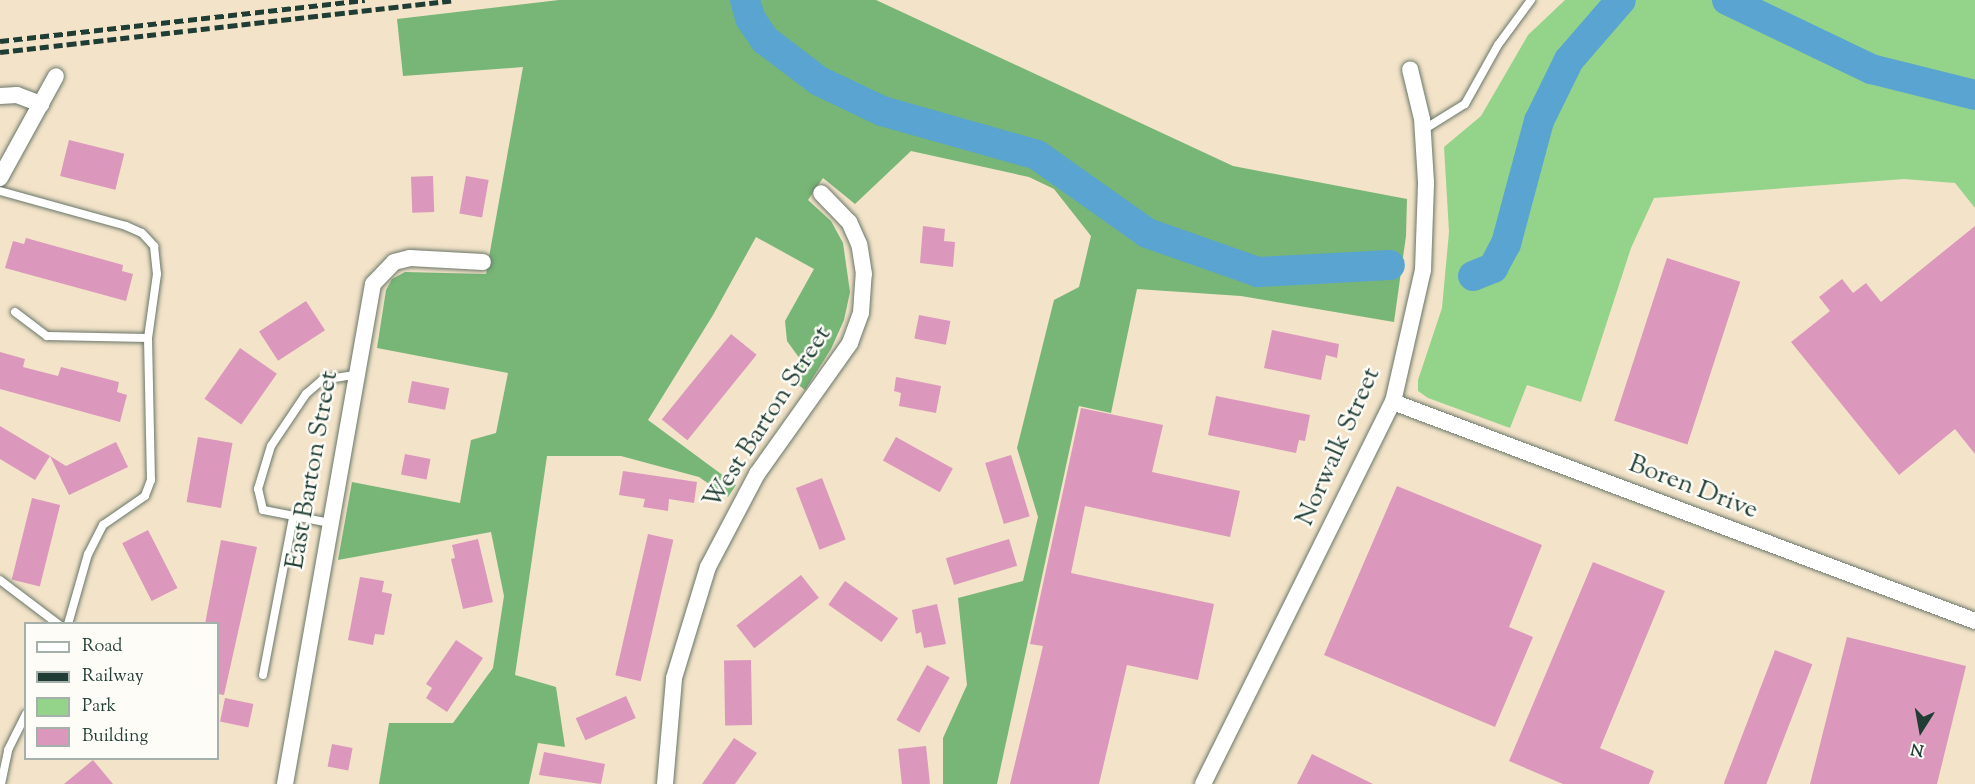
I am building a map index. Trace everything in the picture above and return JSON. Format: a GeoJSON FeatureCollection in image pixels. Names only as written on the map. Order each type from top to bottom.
{"type":"FeatureCollection","features":[{"type":"Feature","properties":{"kind":"street","name":"Norwalk Street"},"geometry":{"type":"LineString","coordinates":[[1203,784],[1393,402],[1423,270],[1426,182],[1422,130],[1410,69]]}},
{"type":"Feature","properties":{"kind":"street"},"geometry":{"type":"LineString","coordinates":[[0,178],[56,76]]}},
{"type":"Feature","properties":{"kind":"street"},"geometry":{"type":"LineString","coordinates":[[0,96],[17,95],[41,104]]}},
{"type":"Feature","properties":{"kind":"street","name":"West Barton Street"},"geometry":{"type":"LineString","coordinates":[[665,784],[674,678],[708,567],[757,474],[850,343],[861,313],[864,274],[859,244],[849,222],[820,193]]}},
{"type":"Feature","properties":{"kind":"street","name":"East Barton Street"},"geometry":{"type":"LineString","coordinates":[[285,784],[368,301],[373,284],[382,272],[410,258],[483,262]]}},
{"type":"Feature","properties":{"kind":"street","name":"Boren Drive"},"geometry":{"type":"LineString","coordinates":[[1393,402],[1975,621]]}},
{"type":"Feature","properties":{"kind":"lane"},"geometry":{"type":"LineString","coordinates":[[1422,130],[1465,104],[1525,2]]}},
{"type":"Feature","properties":{"kind":"lane"},"geometry":{"type":"LineString","coordinates":[[0,191],[142,233],[154,246],[157,274],[148,338],[151,480],[145,496],[103,525],[88,554],[69,622]]}},
{"type":"Feature","properties":{"kind":"lane"},"geometry":{"type":"LineString","coordinates":[[15,312],[46,336],[148,338]]}},
{"type":"Feature","properties":{"kind":"lane"},"geometry":{"type":"LineString","coordinates":[[330,523],[272,514],[259,503],[261,470],[271,446],[306,394],[322,380],[355,375]]}},
{"type":"Feature","properties":{"kind":"lane"},"geometry":{"type":"LineString","coordinates":[[263,675],[293,517]]}},
{"type":"Feature","properties":{"kind":"lane"},"geometry":{"type":"LineString","coordinates":[[0,580],[55,622]]}},
{"type":"Feature","properties":{"kind":"lane"},"geometry":{"type":"LineString","coordinates":[[1,784],[8,750],[24,718]]}},
{"type":"Feature","properties":{"kind":"green space"},"geometry":{"type":"Polygon","coordinates":[[[559,0],[876,0],[1233,166],[1407,199],[1406,236],[1394,322],[1241,296],[1137,289],[1111,413],[1079,406],[997,784],[943,784],[943,738],[967,685],[958,598],[1023,581],[1038,517],[1017,448],[1054,300],[1079,287],[1091,236],[1054,189],[1029,177],[911,151],[855,204],[823,178],[808,200],[831,221],[843,243],[850,292],[844,320],[831,349],[805,390],[796,383],[800,359],[787,341],[785,321],[814,269],[756,237],[713,315],[648,420],[736,485],[728,497],[699,477],[621,456],[547,456],[515,675],[556,687],[565,747],[538,743],[529,784],[379,784],[389,723],[453,723],[493,668],[504,596],[491,532],[338,560],[352,482],[460,503],[471,440],[496,433],[508,373],[377,348],[386,290],[392,279],[405,272],[486,274],[523,67],[403,76],[397,19],[559,0]]]}},
{"type":"Feature","properties":{"kind":"green space"},"geometry":{"type":"Polygon","coordinates":[[[1565,0],[1975,0],[1975,208],[1955,183],[1904,179],[1654,198],[1631,248],[1581,402],[1527,385],[1510,428],[1428,398],[1418,391],[1418,380],[1442,308],[1449,232],[1444,147],[1481,116],[1528,35],[1565,0]]]}},
{"type":"Feature","properties":{"kind":"building"},"geometry":{"type":"Polygon","coordinates":[[[69,140],[124,154],[115,190],[60,176],[69,140]]]}},
{"type":"Feature","properties":{"kind":"building"},"geometry":{"type":"Polygon","coordinates":[[[433,176],[434,212],[412,213],[411,177],[433,176]]]}},
{"type":"Feature","properties":{"kind":"building"},"geometry":{"type":"Polygon","coordinates":[[[466,176],[489,180],[482,217],[459,213],[466,176]]]}},
{"type":"Feature","properties":{"kind":"building"},"geometry":{"type":"Polygon","coordinates":[[[923,226],[945,229],[944,241],[955,242],[953,267],[920,263],[923,226]]]}},
{"type":"Feature","properties":{"kind":"building"},"geometry":{"type":"Polygon","coordinates":[[[1975,226],[1975,454],[1955,429],[1899,475],[1791,342],[1830,311],[1819,297],[1842,279],[1853,293],[1866,283],[1881,302],[1975,226]]]}},
{"type":"Feature","properties":{"kind":"building"},"geometry":{"type":"Polygon","coordinates":[[[26,238],[123,265],[122,271],[133,274],[126,301],[5,268],[13,241],[24,244],[26,238]]]}},
{"type":"Feature","properties":{"kind":"building"},"geometry":{"type":"Polygon","coordinates":[[[1667,258],[1740,282],[1687,444],[1614,421],[1667,258]]]}},
{"type":"Feature","properties":{"kind":"building"},"geometry":{"type":"Polygon","coordinates":[[[306,301],[325,330],[278,361],[259,331],[306,301]]]}},
{"type":"Feature","properties":{"kind":"building"},"geometry":{"type":"Polygon","coordinates":[[[919,315],[950,321],[946,345],[914,339],[919,315]]]}},
{"type":"Feature","properties":{"kind":"building"},"geometry":{"type":"Polygon","coordinates":[[[1272,330],[1339,344],[1337,358],[1326,355],[1321,380],[1264,368],[1272,330]]]}},
{"type":"Feature","properties":{"kind":"building"},"geometry":{"type":"Polygon","coordinates":[[[731,334],[757,355],[687,440],[662,419],[731,334]]]}},
{"type":"Feature","properties":{"kind":"building"},"geometry":{"type":"Polygon","coordinates":[[[240,348],[277,374],[241,425],[204,399],[240,348]]]}},
{"type":"Feature","properties":{"kind":"building"},"geometry":{"type":"Polygon","coordinates":[[[0,352],[25,359],[23,367],[58,376],[61,367],[119,382],[117,392],[127,395],[120,422],[0,389],[0,352]]]}},
{"type":"Feature","properties":{"kind":"building"},"geometry":{"type":"Polygon","coordinates":[[[896,377],[941,386],[936,413],[899,406],[901,393],[894,391],[896,377]]]}},
{"type":"Feature","properties":{"kind":"building"},"geometry":{"type":"Polygon","coordinates":[[[412,381],[449,388],[445,410],[408,403],[412,381]]]}},
{"type":"Feature","properties":{"kind":"building"},"geometry":{"type":"Polygon","coordinates":[[[1216,396],[1310,415],[1305,441],[1299,440],[1296,453],[1208,435],[1216,396]]]}},
{"type":"Feature","properties":{"kind":"building"},"geometry":{"type":"Polygon","coordinates":[[[1081,408],[1163,425],[1152,472],[1240,491],[1230,537],[1085,506],[1071,573],[1214,604],[1198,680],[1127,665],[1099,784],[1010,784],[1043,646],[1030,644],[1081,408]]]}},
{"type":"Feature","properties":{"kind":"building"},"geometry":{"type":"Polygon","coordinates":[[[0,426],[50,456],[35,480],[0,459],[0,426]]]}},
{"type":"Feature","properties":{"kind":"building"},"geometry":{"type":"Polygon","coordinates":[[[198,437],[232,443],[221,508],[187,502],[198,437]]]}},
{"type":"Feature","properties":{"kind":"building"},"geometry":{"type":"Polygon","coordinates":[[[896,437],[953,469],[940,492],[883,461],[896,437]]]}},
{"type":"Feature","properties":{"kind":"building"},"geometry":{"type":"Polygon","coordinates":[[[116,442],[128,467],[69,495],[50,456],[66,466],[116,442]]]}},
{"type":"Feature","properties":{"kind":"building"},"geometry":{"type":"Polygon","coordinates":[[[405,454],[431,459],[427,480],[401,475],[405,454]]]}},
{"type":"Feature","properties":{"kind":"building"},"geometry":{"type":"Polygon","coordinates":[[[1011,455],[1030,516],[1004,524],[985,463],[1011,455]]]}},
{"type":"Feature","properties":{"kind":"building"},"geometry":{"type":"Polygon","coordinates":[[[623,471],[697,482],[694,503],[669,499],[668,511],[643,507],[645,499],[619,495],[623,471]]]}},
{"type":"Feature","properties":{"kind":"building"},"geometry":{"type":"Polygon","coordinates":[[[822,478],[846,540],[820,550],[796,488],[822,478]]]}},
{"type":"Feature","properties":{"kind":"building"},"geometry":{"type":"Polygon","coordinates":[[[1397,486],[1542,545],[1509,627],[1533,637],[1495,727],[1324,655],[1397,486]]]}},
{"type":"Feature","properties":{"kind":"building"},"geometry":{"type":"Polygon","coordinates":[[[32,498],[60,505],[40,587],[12,580],[32,498]]]}},
{"type":"Feature","properties":{"kind":"building"},"geometry":{"type":"Polygon","coordinates":[[[148,530],[178,588],[152,601],[122,543],[148,530]]]}},
{"type":"Feature","properties":{"kind":"building"},"geometry":{"type":"Polygon","coordinates":[[[648,534],[673,540],[641,681],[615,675],[648,534]]]}},
{"type":"Feature","properties":{"kind":"building"},"geometry":{"type":"Polygon","coordinates":[[[478,539],[493,602],[463,609],[451,559],[455,558],[452,545],[478,539]]]}},
{"type":"Feature","properties":{"kind":"building"},"geometry":{"type":"Polygon","coordinates":[[[1009,539],[1017,566],[954,585],[946,558],[1009,539]]]}},
{"type":"Feature","properties":{"kind":"building"},"geometry":{"type":"Polygon","coordinates":[[[221,540],[257,547],[224,695],[219,694],[219,622],[205,622],[221,540]]]}},
{"type":"Feature","properties":{"kind":"building"},"geometry":{"type":"Polygon","coordinates":[[[1593,562],[1665,591],[1600,748],[1654,771],[1649,784],[1563,784],[1509,761],[1593,562]]]}},
{"type":"Feature","properties":{"kind":"building"},"geometry":{"type":"Polygon","coordinates":[[[801,575],[819,598],[754,648],[736,625],[801,575]]]}},
{"type":"Feature","properties":{"kind":"building"},"geometry":{"type":"Polygon","coordinates":[[[360,577],[384,581],[382,592],[392,594],[384,635],[375,634],[373,645],[348,640],[360,577]]]}},
{"type":"Feature","properties":{"kind":"building"},"geometry":{"type":"Polygon","coordinates":[[[845,581],[898,618],[882,642],[828,605],[845,581]]]}},
{"type":"Feature","properties":{"kind":"building"},"geometry":{"type":"Polygon","coordinates":[[[937,604],[946,644],[924,648],[921,632],[916,634],[912,610],[937,604]]]}},
{"type":"Feature","properties":{"kind":"building"},"geometry":{"type":"Polygon","coordinates":[[[1847,637],[1966,666],[1937,784],[1810,784],[1847,637]]]}},
{"type":"Feature","properties":{"kind":"building"},"geometry":{"type":"Polygon","coordinates":[[[456,640],[483,658],[447,712],[426,698],[432,688],[426,684],[456,640]]]}},
{"type":"Feature","properties":{"kind":"building"},"geometry":{"type":"Polygon","coordinates":[[[1775,650],[1812,664],[1766,784],[1724,784],[1775,650]]]}},
{"type":"Feature","properties":{"kind":"building"},"geometry":{"type":"Polygon","coordinates":[[[724,660],[751,660],[752,725],[725,725],[724,660]]]}},
{"type":"Feature","properties":{"kind":"building"},"geometry":{"type":"Polygon","coordinates":[[[927,665],[950,678],[919,733],[896,720],[927,665]]]}},
{"type":"Feature","properties":{"kind":"building"},"geometry":{"type":"Polygon","coordinates":[[[626,696],[636,718],[586,740],[576,718],[626,696]]]}},
{"type":"Feature","properties":{"kind":"building"},"geometry":{"type":"Polygon","coordinates":[[[225,698],[253,704],[248,728],[220,721],[225,698]]]}},
{"type":"Feature","properties":{"kind":"building"},"geometry":{"type":"Polygon","coordinates":[[[734,738],[757,753],[735,784],[702,784],[734,738]]]}},
{"type":"Feature","properties":{"kind":"building"},"geometry":{"type":"Polygon","coordinates":[[[332,744],[353,748],[348,771],[328,767],[332,744]]]}},
{"type":"Feature","properties":{"kind":"building"},"geometry":{"type":"Polygon","coordinates":[[[926,746],[930,784],[902,784],[898,749],[926,746]]]}},
{"type":"Feature","properties":{"kind":"building"},"geometry":{"type":"Polygon","coordinates":[[[544,752],[605,764],[601,784],[539,775],[544,752]]]}},
{"type":"Feature","properties":{"kind":"building"},"geometry":{"type":"Polygon","coordinates":[[[1312,754],[1373,784],[1297,784],[1312,754]]]}},
{"type":"Feature","properties":{"kind":"building"},"geometry":{"type":"Polygon","coordinates":[[[93,760],[113,784],[64,784],[93,760]]]}},
{"type":"Feature","properties":{"kind":"waterway"},"geometry":{"type":"LineString","coordinates":[[745,0],[750,18],[765,40],[819,81],[882,111],[1037,155],[1147,233],[1258,272],[1390,265]]}},
{"type":"Feature","properties":{"kind":"waterway"},"geometry":{"type":"LineString","coordinates":[[1473,276],[1493,268],[1506,244],[1539,121],[1569,60],[1621,0]]}},
{"type":"Feature","properties":{"kind":"waterway"},"geometry":{"type":"LineString","coordinates":[[1727,0],[1871,69],[1975,95]]}},
{"type":"Feature","properties":{"kind":"railway"},"geometry":{"type":"LineString","coordinates":[[0,41],[365,0]]}},
{"type":"Feature","properties":{"kind":"railway"},"geometry":{"type":"LineString","coordinates":[[0,52],[454,0]]}}]}
